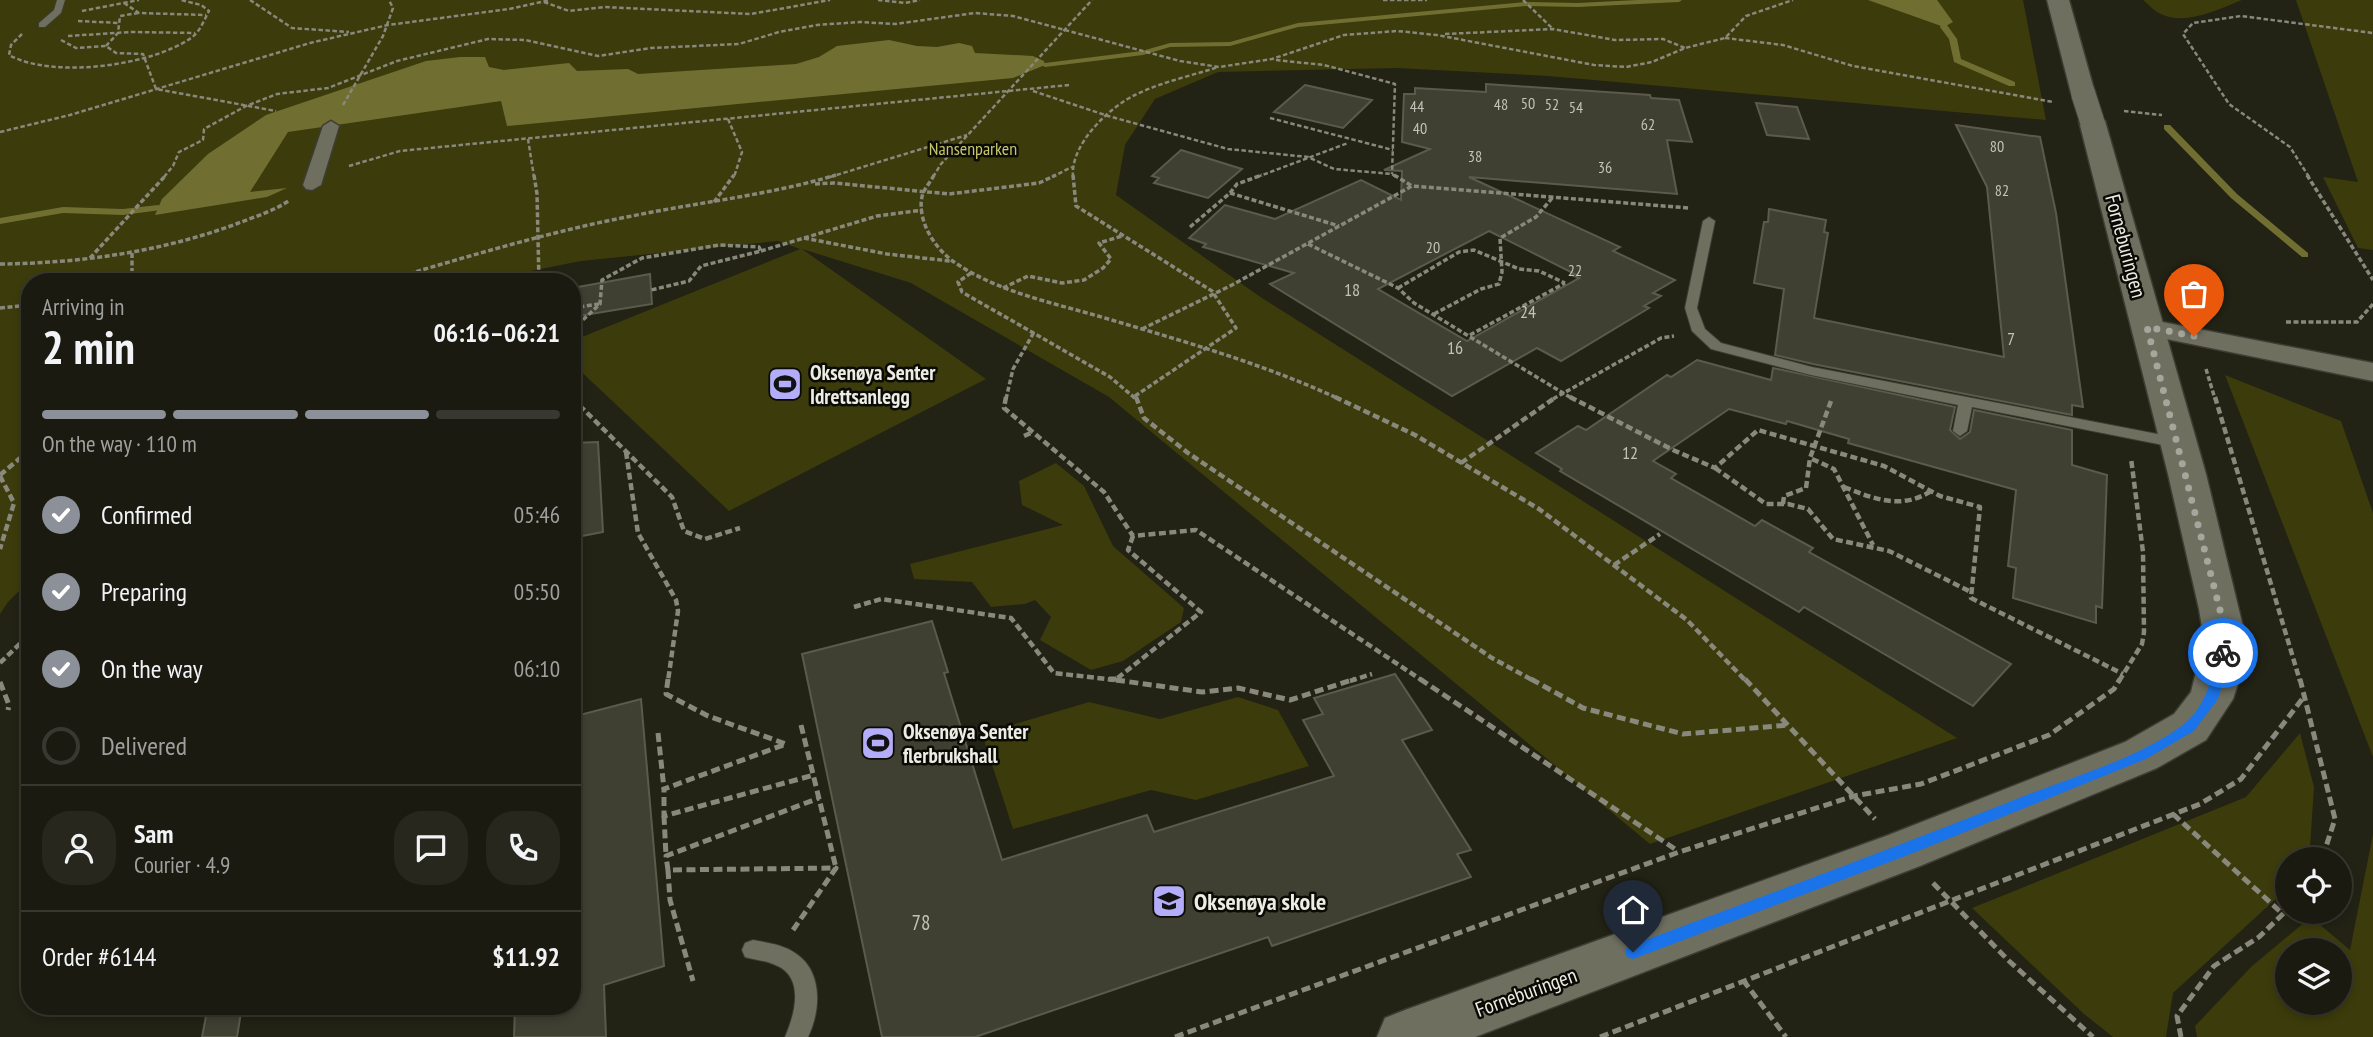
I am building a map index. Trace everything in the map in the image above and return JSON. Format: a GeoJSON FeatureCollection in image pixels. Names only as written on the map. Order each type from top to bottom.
{"type":"FeatureCollection","features":[{"type":"Feature","properties":{"kind":"street","name":"Forneburingen"},"geometry":{"type":"LineString","coordinates":[[1405,1037],[1903,850],[2141,755],[2190,727],[2211,699],[2220,671],[2225,639],[2178,443],[2058,0]]}},
{"type":"Feature","properties":{"kind":"street"},"geometry":{"type":"LineString","coordinates":[[312,185],[331,126]]}},
{"type":"Feature","properties":{"kind":"street"},"geometry":{"type":"LineString","coordinates":[[2147,327],[2373,372]]}},
{"type":"Feature","properties":{"kind":"lane"},"geometry":{"type":"LineString","coordinates":[[42,25],[58,10],[61,0]]}},
{"type":"Feature","properties":{"kind":"lane"},"geometry":{"type":"LineString","coordinates":[[1709,221],[1691,308],[1699,331],[1716,346],[1839,377],[2178,443]]}},
{"type":"Feature","properties":{"kind":"lane"},"geometry":{"type":"LineString","coordinates":[[1960,431],[1966,402]]}},
{"type":"Feature","properties":{"kind":"lane"},"geometry":{"type":"LineString","coordinates":[[752,950],[777,954],[799,971],[809,997],[803,1025],[796,1037]]}},
{"type":"Feature","properties":{"kind":"path"},"geometry":{"type":"LineString","coordinates":[[139,0],[116,2],[42,25],[19,36],[11,45],[9,55],[16,62],[34,67],[65,69],[145,56],[190,39],[196,33],[209,11],[201,5],[183,0]]}},
{"type":"Feature","properties":{"kind":"path"},"geometry":{"type":"LineString","coordinates":[[250,0],[292,29],[355,33]]}},
{"type":"Feature","properties":{"kind":"path"},"geometry":{"type":"LineString","coordinates":[[354,85],[388,25],[393,8],[389,0]]}},
{"type":"Feature","properties":{"kind":"path"},"geometry":{"type":"LineString","coordinates":[[0,132],[156,89],[272,52],[388,25],[550,0]]}},
{"type":"Feature","properties":{"kind":"path"},"geometry":{"type":"LineString","coordinates":[[543,2],[569,11],[604,7],[751,14],[830,0]]}},
{"type":"Feature","properties":{"kind":"path"},"geometry":{"type":"LineString","coordinates":[[878,0],[905,3],[920,0]]}},
{"type":"Feature","properties":{"kind":"path"},"geometry":{"type":"LineString","coordinates":[[1092,0],[941,164],[923,194],[923,210],[929,236],[951,261],[1003,288],[1208,349],[1302,382],[1415,435],[1539,509],[1686,620],[1788,724],[1950,902],[2009,961],[2093,1037]]}},
{"type":"Feature","properties":{"kind":"path"},"geometry":{"type":"LineString","coordinates":[[1383,0],[1427,0]]}},
{"type":"Feature","properties":{"kind":"path"},"geometry":{"type":"LineString","coordinates":[[1523,0],[1553,29]]}},
{"type":"Feature","properties":{"kind":"path"},"geometry":{"type":"LineString","coordinates":[[1724,38],[1735,23],[1752,13],[1787,5],[1793,0]]}},
{"type":"Feature","properties":{"kind":"path"},"geometry":{"type":"LineString","coordinates":[[123,2],[139,13]]}},
{"type":"Feature","properties":{"kind":"path"},"geometry":{"type":"LineString","coordinates":[[106,46],[118,33],[120,16],[139,13],[206,15]]}},
{"type":"Feature","properties":{"kind":"path"},"geometry":{"type":"LineString","coordinates":[[90,258],[143,202],[150,191],[174,170],[179,152],[203,140],[204,129],[246,106],[277,94],[328,88],[357,79],[397,61],[488,39],[525,40],[598,56],[652,48],[738,44],[817,25],[860,22],[895,24],[975,13],[1013,16],[1160,55],[1219,67]]}},
{"type":"Feature","properties":{"kind":"path"},"geometry":{"type":"LineString","coordinates":[[2373,33],[2241,16],[2193,23],[2183,34],[2229,104],[2290,147],[2373,280]]}},
{"type":"Feature","properties":{"kind":"path"},"geometry":{"type":"LineString","coordinates":[[61,18],[119,23]]}},
{"type":"Feature","properties":{"kind":"path"},"geometry":{"type":"LineString","coordinates":[[1437,35],[1553,29],[1615,40],[1663,39],[1685,48]]}},
{"type":"Feature","properties":{"kind":"path"},"geometry":{"type":"LineString","coordinates":[[1135,396],[1236,328],[1213,293],[1178,268],[1076,206],[1072,167],[1078,147],[1108,116],[1134,96],[1219,67],[1272,60],[1344,35],[1397,31],[1437,35],[1594,65],[1626,67],[1652,62],[1685,48],[1724,38],[1783,45],[1853,66],[2056,102]]}},
{"type":"Feature","properties":{"kind":"path"},"geometry":{"type":"LineString","coordinates":[[27,32],[49,36],[196,33]]}},
{"type":"Feature","properties":{"kind":"path"},"geometry":{"type":"LineString","coordinates":[[49,36],[76,48],[106,46],[116,53],[145,56]]}},
{"type":"Feature","properties":{"kind":"path"},"geometry":{"type":"LineString","coordinates":[[145,56],[156,89]]}},
{"type":"Feature","properties":{"kind":"path"},"geometry":{"type":"LineString","coordinates":[[1272,60],[1324,65],[1395,84],[1392,174]]}},
{"type":"Feature","properties":{"kind":"path"},"geometry":{"type":"LineString","coordinates":[[0,264],[38,265],[132,254],[225,228],[284,204],[312,185],[362,160],[400,151],[1069,85]]}},
{"type":"Feature","properties":{"kind":"path"},"geometry":{"type":"LineString","coordinates":[[156,89],[276,111]]}},
{"type":"Feature","properties":{"kind":"path"},"geometry":{"type":"LineString","coordinates":[[1028,89],[1108,116],[1228,149],[1308,157],[1334,169],[1392,174],[1412,186],[1695,209],[1709,221]]}},
{"type":"Feature","properties":{"kind":"path"},"geometry":{"type":"LineString","coordinates":[[2122,110],[2162,115]]}},
{"type":"Feature","properties":{"kind":"path"},"geometry":{"type":"LineString","coordinates":[[1270,118],[1393,150]]}},
{"type":"Feature","properties":{"kind":"path"},"geometry":{"type":"LineString","coordinates":[[713,202],[733,178],[742,152],[728,119]]}},
{"type":"Feature","properties":{"kind":"path"},"geometry":{"type":"LineString","coordinates":[[412,273],[539,237],[630,216],[806,184],[968,135]]}},
{"type":"Feature","properties":{"kind":"path"},"geometry":{"type":"LineString","coordinates":[[528,139],[537,194],[538,273]]}},
{"type":"Feature","properties":{"kind":"path"},"geometry":{"type":"LineString","coordinates":[[1190,227],[1237,184],[1348,143]]}},
{"type":"Feature","properties":{"kind":"path"},"geometry":{"type":"LineString","coordinates":[[806,184],[834,183],[923,194],[949,194],[1039,183],[1072,167]]}},
{"type":"Feature","properties":{"kind":"path"},"geometry":{"type":"LineString","coordinates":[[1142,329],[1308,244],[1412,186]]}},
{"type":"Feature","properties":{"kind":"path"},"geometry":{"type":"LineString","coordinates":[[1230,193],[1340,226]]}},
{"type":"Feature","properties":{"kind":"path"},"geometry":{"type":"LineString","coordinates":[[1434,314],[1481,289],[1499,284],[1500,238],[1536,218],[1553,197]]}},
{"type":"Feature","properties":{"kind":"path"},"geometry":{"type":"LineString","coordinates":[[651,290],[689,281],[701,266],[877,216],[923,210]]}},
{"type":"Feature","properties":{"kind":"path"},"geometry":{"type":"LineString","coordinates":[[1003,288],[1028,276],[1052,284],[1079,282],[1103,272],[1111,259],[1099,243],[1122,236]]}},
{"type":"Feature","properties":{"kind":"path"},"geometry":{"type":"LineString","coordinates":[[803,237],[887,254],[951,261]]}},
{"type":"Feature","properties":{"kind":"path"},"geometry":{"type":"LineString","coordinates":[[1308,244],[1398,288],[1414,303],[1563,394],[1673,450],[1715,468],[1766,505],[1783,504],[1808,509],[1833,539],[1873,545],[1907,556],[1971,592]]}},
{"type":"Feature","properties":{"kind":"path"},"geometry":{"type":"LineString","coordinates":[[581,324],[600,304],[603,280],[642,258],[719,245],[759,247],[761,251]]}},
{"type":"Feature","properties":{"kind":"path"},"geometry":{"type":"LineString","coordinates":[[1398,288],[1459,252],[1474,250],[1519,269],[1539,271],[1565,282],[1470,336]]}},
{"type":"Feature","properties":{"kind":"path"},"geometry":{"type":"LineString","coordinates":[[132,254],[132,273]]}},
{"type":"Feature","properties":{"kind":"path"},"geometry":{"type":"LineString","coordinates":[[2172,269],[2291,645],[2335,819],[2326,847]]}},
{"type":"Feature","properties":{"kind":"path"},"geometry":{"type":"LineString","coordinates":[[971,273],[958,282],[962,292],[1084,359],[1135,396],[1144,418],[1188,453],[1492,658],[1583,708],[1683,734],[1788,724]]}},
{"type":"Feature","properties":{"kind":"path"},"geometry":{"type":"LineString","coordinates":[[581,307],[600,304]]}},
{"type":"Feature","properties":{"kind":"path"},"geometry":{"type":"LineString","coordinates":[[2274,323],[2357,322],[2373,304]]}},
{"type":"Feature","properties":{"kind":"path"},"geometry":{"type":"LineString","coordinates":[[0,308],[21,306]]}},
{"type":"Feature","properties":{"kind":"path"},"geometry":{"type":"LineString","coordinates":[[1461,463],[1536,409],[1661,338],[1699,331]]}},
{"type":"Feature","properties":{"kind":"path"},"geometry":{"type":"LineString","coordinates":[[1034,332],[1013,369],[1004,408],[1104,492],[1133,536]]}},
{"type":"Feature","properties":{"kind":"path"},"geometry":{"type":"LineString","coordinates":[[1783,504],[1784,496],[1806,488],[1810,458],[1839,377]]}},
{"type":"Feature","properties":{"kind":"path"},"geometry":{"type":"LineString","coordinates":[[581,407],[672,497],[684,531],[705,539],[740,528]]}},
{"type":"Feature","properties":{"kind":"path"},"geometry":{"type":"LineString","coordinates":[[1715,468],[1758,430],[1884,466],[1931,491],[1980,508],[1970,598],[2123,674]]}},
{"type":"Feature","properties":{"kind":"path"},"geometry":{"type":"LineString","coordinates":[[1024,436],[1033,432]]}},
{"type":"Feature","properties":{"kind":"path"},"geometry":{"type":"LineString","coordinates":[[1175,1037],[1679,852],[1854,796],[1921,784],[2049,735],[2114,689],[2141,644],[2144,632],[2141,513],[2124,433]]}},
{"type":"Feature","properties":{"kind":"path"},"geometry":{"type":"LineString","coordinates":[[626,452],[638,533],[677,600],[678,611],[666,694],[708,716],[786,744],[664,789]]}},
{"type":"Feature","properties":{"kind":"path"},"geometry":{"type":"LineString","coordinates":[[0,549],[14,503],[0,476],[21,458]]}},
{"type":"Feature","properties":{"kind":"path"},"geometry":{"type":"LineString","coordinates":[[1810,458],[1833,469],[1873,545]]}},
{"type":"Feature","properties":{"kind":"path"},"geometry":{"type":"LineString","coordinates":[[1843,487],[1882,502],[1920,501],[1931,491]]}},
{"type":"Feature","properties":{"kind":"path"},"geometry":{"type":"LineString","coordinates":[[1133,536],[1196,530],[1679,852]]}},
{"type":"Feature","properties":{"kind":"path"},"geometry":{"type":"LineString","coordinates":[[1614,565],[1660,534]]}},
{"type":"Feature","properties":{"kind":"path"},"geometry":{"type":"LineString","coordinates":[[1115,680],[1201,612],[1128,550],[1133,536]]}},
{"type":"Feature","properties":{"kind":"path"},"geometry":{"type":"LineString","coordinates":[[854,607],[881,599],[1011,618],[1054,673],[1202,692],[1238,688],[1290,700],[1372,674]]}},
{"type":"Feature","properties":{"kind":"path"},"geometry":{"type":"LineString","coordinates":[[0,663],[21,643]]}},
{"type":"Feature","properties":{"kind":"path"},"geometry":{"type":"LineString","coordinates":[[0,682],[9,705],[8,710]]}},
{"type":"Feature","properties":{"kind":"path"},"geometry":{"type":"LineString","coordinates":[[1600,1037],[2200,804],[2241,779],[2303,698]]}},
{"type":"Feature","properties":{"kind":"path"},"geometry":{"type":"LineString","coordinates":[[777,954],[836,867],[802,725]]}},
{"type":"Feature","properties":{"kind":"path"},"geometry":{"type":"LineString","coordinates":[[658,733],[670,900],[693,981]]}},
{"type":"Feature","properties":{"kind":"path"},"geometry":{"type":"LineString","coordinates":[[664,816],[814,775]]}},
{"type":"Feature","properties":{"kind":"path"},"geometry":{"type":"LineString","coordinates":[[666,856],[819,798]]}},
{"type":"Feature","properties":{"kind":"path"},"geometry":{"type":"LineString","coordinates":[[2173,814],[2275,903]]}},
{"type":"Feature","properties":{"kind":"path"},"geometry":{"type":"LineString","coordinates":[[668,870],[836,867]]}},
{"type":"Feature","properties":{"kind":"path"},"geometry":{"type":"LineString","coordinates":[[2181,1037],[2177,1016],[2214,965],[2259,937],[2275,922]]}},
{"type":"Feature","properties":{"kind":"path"},"geometry":{"type":"LineString","coordinates":[[1743,980],[1786,1037]]}},
{"type":"Feature","properties":{"kind":"green space","name":"Nansenparken"},"geometry":{"type":"Polygon","coordinates":[[[0,0],[2023,0],[2046,120],[1548,76],[1397,68],[1218,72],[1155,99],[1125,145],[1116,195],[1259,296],[1957,738],[1650,844],[1109,397],[911,283],[802,249],[986,379],[729,511],[581,371],[581,337],[800,249],[778,241],[581,261],[521,273],[21,273],[21,589],[0,614],[0,0]]]}},
{"type":"Feature","properties":{"kind":"green space"},"geometry":{"type":"Polygon","coordinates":[[[2143,0],[2242,0],[2213,12],[2181,18],[2159,13],[2143,0]]]}},
{"type":"Feature","properties":{"kind":"green space"},"geometry":{"type":"Polygon","coordinates":[[[2296,0],[2373,0],[2373,250],[2358,248],[2323,177],[2358,182],[2296,0]]]}},
{"type":"Feature","properties":{"kind":"green space"},"geometry":{"type":"Polygon","coordinates":[[[2225,375],[2341,421],[2373,513],[2373,757],[2225,375]]]}},
{"type":"Feature","properties":{"kind":"green space"},"geometry":{"type":"Polygon","coordinates":[[[1056,463],[1084,486],[1113,546],[1184,608],[1181,622],[1123,661],[1091,670],[1040,640],[1051,617],[1035,600],[1025,604],[991,607],[972,582],[914,579],[910,564],[1063,525],[1022,505],[1019,481],[1056,463]]]}},
{"type":"Feature","properties":{"kind":"green space"},"geometry":{"type":"Polygon","coordinates":[[[1238,697],[1278,710],[1309,766],[1196,800],[1151,790],[1013,829],[982,734],[1089,702],[1160,719],[1238,697]]]}},
{"type":"Feature","properties":{"kind":"green space"},"geometry":{"type":"Polygon","coordinates":[[[2300,733],[2314,787],[2310,847],[2275,847],[2275,900],[2173,993],[2166,1037],[2113,1037],[2084,1014],[1972,908],[2246,797],[2300,733]]]}},
{"type":"Feature","properties":{"kind":"green space"},"geometry":{"type":"Polygon","coordinates":[[[2373,834],[2373,1037],[2197,1037],[2195,1026],[2252,966],[2275,947],[2275,1015],[2352,1015],[2352,940],[2373,834]]]}},
{"type":"Feature","properties":{"kind":"green space"},"geometry":{"type":"Polygon","coordinates":[[[2303,924],[2319,924],[2336,938],[2286,938],[2303,924]]]}},
{"type":"Feature","properties":{"kind":"shaded area"},"geometry":{"type":"Polygon","coordinates":[[[1868,0],[1937,0],[1953,22],[1944,27],[1868,0]]]}},
{"type":"Feature","properties":{"kind":"shaded area"},"geometry":{"type":"Polygon","coordinates":[[[889,40],[937,47],[959,43],[972,46],[975,53],[1033,56],[1044,61],[1045,65],[1013,78],[507,126],[501,101],[288,132],[250,192],[287,188],[267,197],[155,215],[162,199],[208,154],[266,115],[426,61],[485,57],[489,67],[504,70],[569,63],[577,71],[628,69],[638,74],[796,64],[819,57],[837,46],[889,40]]]}},
{"type":"Feature","properties":{"kind":"building"},"geometry":{"type":"Polygon","coordinates":[[[1486,84],[1650,95],[1651,98],[1679,100],[1692,142],[1667,140],[1677,194],[1469,177],[1620,247],[1613,251],[1675,280],[1653,293],[1661,296],[1644,306],[1649,308],[1561,361],[1537,348],[1452,396],[1270,284],[1294,273],[1203,247],[1206,244],[1189,238],[1225,205],[1275,219],[1361,180],[1401,200],[1402,171],[1384,170],[1430,149],[1402,142],[1404,94],[1415,94],[1415,88],[1486,92],[1486,84]],[[1489,231],[1378,289],[1467,341],[1579,278],[1572,275],[1575,274],[1489,231]]]}},
{"type":"Feature","properties":{"kind":"building"},"geometry":{"type":"Polygon","coordinates":[[[1305,85],[1372,100],[1343,128],[1274,112],[1305,85]]]}},
{"type":"Feature","properties":{"kind":"building"},"geometry":{"type":"Polygon","coordinates":[[[1756,103],[1797,107],[1809,139],[1767,135],[1756,103]]]}},
{"type":"Feature","properties":{"kind":"building"},"geometry":{"type":"Polygon","coordinates":[[[1956,125],[2040,137],[2056,213],[2083,407],[2072,405],[2072,415],[1775,355],[1784,289],[1754,283],[1764,222],[1768,222],[1769,209],[1826,220],[1824,232],[1828,233],[1814,318],[2004,357],[1987,187],[1956,125]]]}},
{"type":"Feature","properties":{"kind":"building"},"geometry":{"type":"Polygon","coordinates":[[[1181,150],[1242,169],[1208,198],[1154,183],[1159,178],[1152,176],[1181,150]]]}},
{"type":"Feature","properties":{"kind":"building"},"geometry":{"type":"Polygon","coordinates":[[[650,274],[652,304],[581,316],[581,286],[650,274]]]}},
{"type":"Feature","properties":{"kind":"building"},"geometry":{"type":"Polygon","coordinates":[[[1697,360],[1771,380],[1773,368],[1955,407],[1950,430],[1960,439],[1970,432],[1974,410],[2072,430],[2072,465],[2107,475],[2102,608],[2096,606],[2096,623],[2013,598],[2016,568],[2008,566],[2016,490],[1848,443],[1849,439],[1787,421],[1786,424],[1729,409],[1653,461],[1676,474],[1671,478],[1755,526],[1762,520],[1813,548],[1809,552],[2011,664],[1973,706],[1804,607],[1799,612],[1560,471],[1562,469],[1536,453],[1578,426],[1586,430],[1667,375],[1671,377],[1697,360]]]}},
{"type":"Feature","properties":{"kind":"building"},"geometry":{"type":"Polygon","coordinates":[[[598,442],[603,532],[581,536],[581,443],[598,442]]]}},
{"type":"Feature","properties":{"kind":"building"},"geometry":{"type":"Polygon","coordinates":[[[932,621],[948,672],[944,673],[1002,860],[1147,815],[1154,832],[1334,776],[1303,720],[1323,714],[1314,698],[1395,674],[1432,730],[1402,740],[1471,850],[1457,854],[1471,877],[1272,946],[1268,937],[975,1037],[882,1037],[802,654],[932,621]]]}},
{"type":"Feature","properties":{"kind":"building"},"geometry":{"type":"Polygon","coordinates":[[[641,699],[664,966],[604,985],[606,1037],[514,1037],[515,1015],[581,1015],[581,715],[641,699]]]}},
{"type":"Feature","properties":{"kind":"building"},"geometry":{"type":"Polygon","coordinates":[[[206,1015],[241,1015],[237,1037],[202,1037],[206,1015]]]}},
{"type":"Feature","properties":{"kind":"waterway"},"geometry":{"type":"LineString","coordinates":[[1045,65],[1143,53],[1170,45],[1230,44],[1298,25],[1527,4],[1578,5],[1679,0]]}},
{"type":"Feature","properties":{"kind":"waterway"},"geometry":{"type":"LineString","coordinates":[[1944,27],[1953,39],[1957,60],[2012,84]]}},
{"type":"Feature","properties":{"kind":"waterway"},"geometry":{"type":"LineString","coordinates":[[2167,127],[2234,196],[2305,255]]}},
{"type":"Feature","properties":{"kind":"waterway"},"geometry":{"type":"LineString","coordinates":[[0,221],[63,210],[123,212],[158,208]]}},
{"type":"Feature","properties":{"kind":"way so far"},"geometry":{"type":"LineString","coordinates":[[2194,336],[2147,327],[2220,610],[2225,639],[2223,653]]}},
{"type":"Feature","properties":{"kind":"place","name":"Oksenøya Senter Idrettsanlegg"},"geometry":{"type":"Point","coordinates":[785,384]}},
{"type":"Feature","properties":{"kind":"place","name":"Oksenøya Senter flerbrukshall"},"geometry":{"type":"Point","coordinates":[878,743]}},
{"type":"Feature","properties":{"kind":"place","name":"Oksenøya skole"},"geometry":{"type":"Point","coordinates":[1169,901]}},
{"type":"Feature","properties":{"kind":"route"},"geometry":{"type":"LineString","coordinates":[[1633,952],[1903,850],[2141,755],[2190,727],[2211,699],[2223,653]]}}]}
